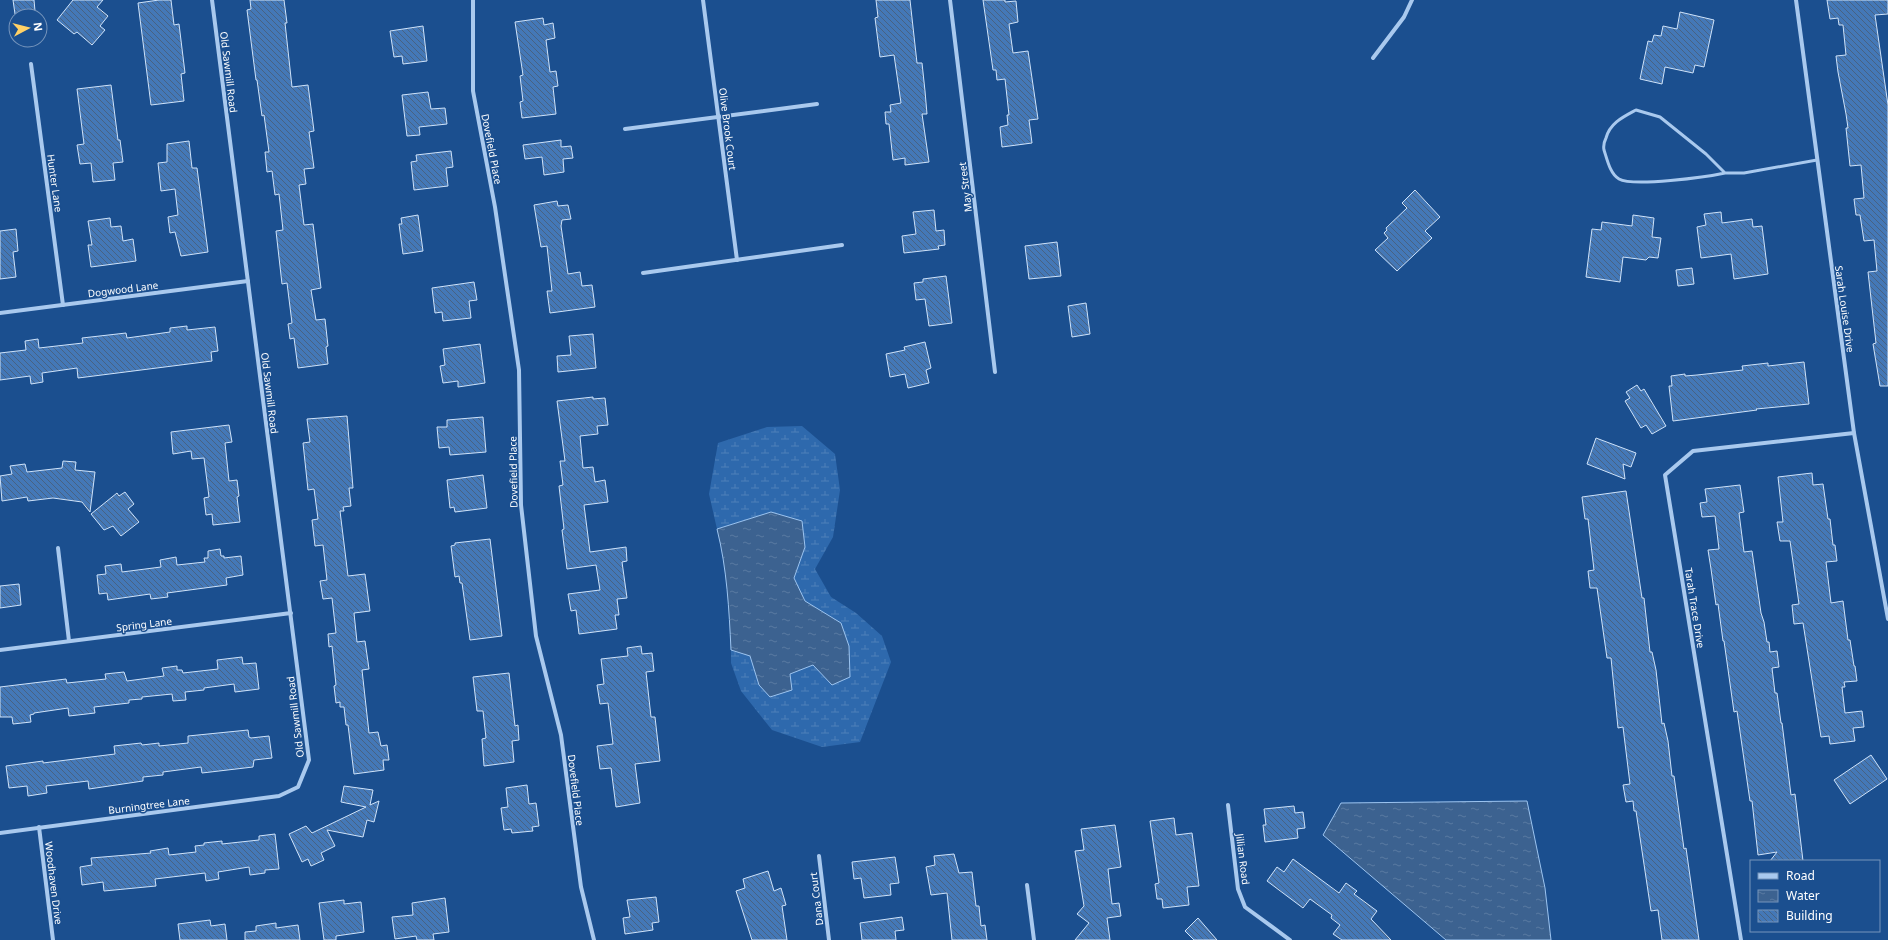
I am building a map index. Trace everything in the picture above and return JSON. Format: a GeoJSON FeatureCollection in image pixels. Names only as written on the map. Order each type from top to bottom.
{"type":"FeatureCollection","features":[{"type":"Feature","properties":{"kind":"street","name":"Old Sawmill Road"},"geometry":{"type":"LineString","coordinates":[[212,0],[309,760],[298,787]]}},
{"type":"Feature","properties":{"kind":"street","name":"Dovefield Place"},"geometry":{"type":"LineString","coordinates":[[472,0],[473,90],[495,207],[519,370],[521,505],[536,636],[561,735],[581,887],[594,940]]}},
{"type":"Feature","properties":{"kind":"street","name":"Olive Brook Court"},"geometry":{"type":"LineString","coordinates":[[703,0],[737,260]]}},
{"type":"Feature","properties":{"kind":"street","name":"May Street"},"geometry":{"type":"LineString","coordinates":[[950,0],[995,372]]}},
{"type":"Feature","properties":{"kind":"street"},"geometry":{"type":"LineString","coordinates":[[1373,58],[1404,17],[1412,0]]}},
{"type":"Feature","properties":{"kind":"street","name":"Sarah Louise Drive"},"geometry":{"type":"LineString","coordinates":[[1796,0],[1854,433],[1888,619]]}},
{"type":"Feature","properties":{"kind":"street","name":"Hunter Lane"},"geometry":{"type":"LineString","coordinates":[[31,64],[63,305]]}},
{"type":"Feature","properties":{"kind":"street"},"geometry":{"type":"LineString","coordinates":[[624,129],[817,104]]}},
{"type":"Feature","properties":{"kind":"street"},"geometry":{"type":"LineString","coordinates":[[643,273],[842,245]]}},
{"type":"Feature","properties":{"kind":"street","name":"Dogwood Lane"},"geometry":{"type":"LineString","coordinates":[[0,313],[248,281]]}},
{"type":"Feature","properties":{"kind":"street","name":"Tarah Trace Drive"},"geometry":{"type":"LineString","coordinates":[[1741,940],[1666,475],[1693,451],[1854,433]]}},
{"type":"Feature","properties":{"kind":"street"},"geometry":{"type":"LineString","coordinates":[[58,548],[69,641]]}},
{"type":"Feature","properties":{"kind":"street","name":"Spring Lane"},"geometry":{"type":"LineString","coordinates":[[0,650],[291,613]]}},
{"type":"Feature","properties":{"kind":"street","name":"Burningtree Lane"},"geometry":{"type":"LineString","coordinates":[[0,833],[279,796],[298,787]]}},
{"type":"Feature","properties":{"kind":"street","name":"Jillian Road"},"geometry":{"type":"LineString","coordinates":[[1228,805],[1238,889],[1245,907],[1290,940]]}},
{"type":"Feature","properties":{"kind":"street","name":"Woodhaven Drive"},"geometry":{"type":"LineString","coordinates":[[39,827],[53,940]]}},
{"type":"Feature","properties":{"kind":"street","name":"Dana Court"},"geometry":{"type":"LineString","coordinates":[[819,856],[829,940]]}},
{"type":"Feature","properties":{"kind":"street"},"geometry":{"type":"LineString","coordinates":[[1027,885],[1034,940]]}},
{"type":"Feature","properties":{"kind":"lane"},"geometry":{"type":"LineString","coordinates":[[1725,173],[1706,154],[1660,117],[1636,110],[1617,121],[1608,131],[1603,146],[1610,167],[1619,179],[1634,182],[1698,179],[1725,173],[1744,173],[1817,160]]}},
{"type":"Feature","properties":{"kind":"green space"},"geometry":{"type":"Polygon","coordinates":[[[802,426],[835,454],[840,490],[833,537],[815,569],[831,597],[856,613],[882,636],[891,662],[860,742],[822,747],[772,730],[741,691],[731,663],[731,650],[750,656],[759,685],[813,665],[832,685],[841,623],[805,601],[794,578],[805,547],[771,512],[717,529],[709,494],[718,443],[767,427],[802,426]]]}},
{"type":"Feature","properties":{"kind":"water"},"geometry":{"type":"Polygon","coordinates":[[[771,512],[802,521],[805,547],[794,578],[805,601],[841,623],[849,646],[850,677],[832,685],[813,665],[790,674],[792,690],[770,697],[759,685],[750,656],[731,650],[725,574],[717,529],[771,512]]]}},
{"type":"Feature","properties":{"kind":"water"},"geometry":{"type":"Polygon","coordinates":[[[1527,801],[1545,888],[1551,940],[1446,940],[1323,835],[1341,803],[1527,801]]]}},
{"type":"Feature","properties":{"kind":"building"},"geometry":{"type":"Polygon","coordinates":[[[13,0],[34,0],[35,8],[14,8],[13,0]]]}},
{"type":"Feature","properties":{"kind":"building"},"geometry":{"type":"Polygon","coordinates":[[[73,0],[103,0],[97,7],[108,16],[100,26],[105,30],[92,45],[77,32],[74,34],[57,20],[73,0]]]}},
{"type":"Feature","properties":{"kind":"building"},"geometry":{"type":"Polygon","coordinates":[[[171,0],[174,25],[179,24],[185,73],[181,74],[184,101],[151,105],[138,3],[171,0]]]}},
{"type":"Feature","properties":{"kind":"building"},"geometry":{"type":"Polygon","coordinates":[[[250,0],[284,0],[292,87],[308,85],[314,131],[309,132],[314,168],[304,169],[306,184],[299,185],[304,225],[313,224],[321,288],[311,290],[316,320],[325,319],[328,364],[298,368],[294,338],[290,339],[288,324],[292,323],[287,283],[282,284],[276,231],[283,230],[279,194],[275,195],[272,171],[267,172],[265,152],[269,152],[264,115],[262,116],[256,80],[247,10],[251,9],[250,0]]]}},
{"type":"Feature","properties":{"kind":"building"},"geometry":{"type":"Polygon","coordinates":[[[876,0],[910,0],[917,63],[922,63],[927,114],[922,114],[929,162],[905,165],[905,158],[893,160],[889,124],[886,124],[885,112],[891,112],[890,105],[901,103],[894,55],[880,57],[875,18],[878,17],[876,0]]]}},
{"type":"Feature","properties":{"kind":"building"},"geometry":{"type":"Polygon","coordinates":[[[983,0],[1005,0],[1005,2],[1016,1],[1018,22],[1009,24],[1013,53],[1028,51],[1038,119],[1029,120],[1032,143],[1002,147],[1000,127],[1008,125],[1007,115],[1009,115],[1005,79],[997,80],[996,70],[993,70],[983,0]]]}},
{"type":"Feature","properties":{"kind":"building"},"geometry":{"type":"Polygon","coordinates":[[[1827,0],[1888,0],[1888,14],[1875,15],[1888,105],[1888,386],[1880,386],[1873,344],[1876,343],[1868,272],[1877,271],[1874,240],[1864,241],[1860,215],[1856,215],[1854,199],[1864,198],[1861,165],[1850,166],[1846,128],[1848,128],[1836,56],[1846,55],[1843,25],[1839,25],[1838,18],[1830,19],[1827,0]]]}},
{"type":"Feature","properties":{"kind":"building"},"geometry":{"type":"Polygon","coordinates":[[[1680,12],[1714,20],[1704,67],[1695,65],[1693,73],[1665,67],[1662,84],[1640,79],[1648,41],[1652,42],[1654,35],[1661,36],[1663,26],[1677,29],[1680,12]]]}},
{"type":"Feature","properties":{"kind":"building"},"geometry":{"type":"Polygon","coordinates":[[[543,18],[544,25],[553,23],[555,38],[546,40],[550,72],[556,71],[558,86],[553,87],[556,114],[522,118],[520,102],[523,101],[520,76],[523,75],[515,22],[543,18]]]}},
{"type":"Feature","properties":{"kind":"building"},"geometry":{"type":"Polygon","coordinates":[[[423,26],[427,61],[403,64],[402,56],[394,57],[390,31],[423,26]]]}},
{"type":"Feature","properties":{"kind":"building"},"geometry":{"type":"Polygon","coordinates":[[[111,85],[118,140],[120,140],[123,162],[113,163],[115,180],[93,182],[91,163],[80,164],[77,145],[84,144],[77,89],[111,85]]]}},
{"type":"Feature","properties":{"kind":"building"},"geometry":{"type":"Polygon","coordinates":[[[428,92],[431,109],[445,108],[447,124],[419,127],[420,135],[407,136],[402,95],[428,92]]]}},
{"type":"Feature","properties":{"kind":"building"},"geometry":{"type":"Polygon","coordinates":[[[561,140],[561,147],[571,146],[573,158],[563,159],[564,172],[544,175],[542,157],[525,159],[523,145],[561,140]]]}},
{"type":"Feature","properties":{"kind":"building"},"geometry":{"type":"Polygon","coordinates":[[[189,141],[192,168],[197,168],[208,252],[181,256],[175,232],[170,233],[168,217],[178,215],[175,189],[161,191],[158,163],[167,162],[167,144],[189,141]]]}},
{"type":"Feature","properties":{"kind":"building"},"geometry":{"type":"Polygon","coordinates":[[[451,151],[453,167],[446,168],[448,186],[414,190],[411,162],[417,161],[416,155],[451,151]]]}},
{"type":"Feature","properties":{"kind":"building"},"geometry":{"type":"Polygon","coordinates":[[[1415,190],[1440,217],[1425,231],[1432,238],[1397,271],[1375,250],[1388,238],[1384,233],[1387,230],[1386,228],[1407,208],[1402,203],[1415,190]]]}},
{"type":"Feature","properties":{"kind":"building"},"geometry":{"type":"Polygon","coordinates":[[[557,201],[558,206],[568,205],[571,219],[562,220],[561,226],[568,274],[580,272],[582,286],[592,285],[595,307],[550,313],[547,291],[552,291],[547,246],[541,247],[534,205],[557,201]]]}},
{"type":"Feature","properties":{"kind":"building"},"geometry":{"type":"Polygon","coordinates":[[[934,210],[936,231],[944,230],[945,245],[938,246],[939,249],[904,253],[902,236],[916,234],[913,212],[934,210]]]}},
{"type":"Feature","properties":{"kind":"building"},"geometry":{"type":"Polygon","coordinates":[[[1721,212],[1722,223],[1752,219],[1753,227],[1762,226],[1768,274],[1734,279],[1731,254],[1701,258],[1697,227],[1706,225],[1704,214],[1721,212]]]}},
{"type":"Feature","properties":{"kind":"building"},"geometry":{"type":"Polygon","coordinates":[[[418,215],[423,251],[403,254],[399,224],[402,224],[401,218],[418,215]]]}},
{"type":"Feature","properties":{"kind":"building"},"geometry":{"type":"Polygon","coordinates":[[[1633,215],[1654,218],[1652,237],[1661,238],[1658,258],[1649,257],[1646,260],[1623,257],[1620,282],[1586,277],[1592,229],[1601,230],[1602,222],[1632,226],[1633,215]]]}},
{"type":"Feature","properties":{"kind":"building"},"geometry":{"type":"Polygon","coordinates":[[[110,218],[111,227],[121,226],[123,241],[133,239],[136,261],[91,267],[88,245],[92,245],[88,221],[110,218]]]}},
{"type":"Feature","properties":{"kind":"building"},"geometry":{"type":"Polygon","coordinates":[[[16,229],[18,251],[13,252],[16,277],[0,279],[0,231],[16,229]]]}},
{"type":"Feature","properties":{"kind":"building"},"geometry":{"type":"Polygon","coordinates":[[[1057,242],[1061,276],[1029,279],[1025,246],[1057,242]]]}},
{"type":"Feature","properties":{"kind":"building"},"geometry":{"type":"Polygon","coordinates":[[[1692,268],[1694,284],[1678,286],[1676,270],[1692,268]]]}},
{"type":"Feature","properties":{"kind":"building"},"geometry":{"type":"Polygon","coordinates":[[[946,276],[952,323],[929,326],[925,299],[916,300],[914,283],[923,282],[923,279],[946,276]]]}},
{"type":"Feature","properties":{"kind":"building"},"geometry":{"type":"Polygon","coordinates":[[[474,282],[477,300],[469,301],[471,318],[443,321],[442,312],[435,313],[432,288],[474,282]]]}},
{"type":"Feature","properties":{"kind":"building"},"geometry":{"type":"Polygon","coordinates":[[[1086,303],[1090,334],[1072,337],[1068,306],[1086,303]]]}},
{"type":"Feature","properties":{"kind":"building"},"geometry":{"type":"Polygon","coordinates":[[[187,326],[187,330],[215,327],[218,351],[211,352],[212,361],[78,378],[77,368],[42,373],[43,382],[31,384],[30,376],[0,380],[0,353],[26,350],[25,341],[38,339],[39,348],[83,343],[82,338],[126,333],[127,338],[170,332],[170,328],[187,326]]]}},
{"type":"Feature","properties":{"kind":"building"},"geometry":{"type":"Polygon","coordinates":[[[593,334],[596,368],[558,372],[557,356],[571,355],[569,336],[593,334]]]}},
{"type":"Feature","properties":{"kind":"building"},"geometry":{"type":"Polygon","coordinates":[[[925,342],[931,368],[926,370],[929,383],[908,388],[905,374],[890,377],[886,354],[905,350],[904,347],[925,342]]]}},
{"type":"Feature","properties":{"kind":"building"},"geometry":{"type":"Polygon","coordinates":[[[480,344],[485,383],[458,387],[458,381],[443,383],[440,366],[445,365],[443,349],[480,344]]]}},
{"type":"Feature","properties":{"kind":"building"},"geometry":{"type":"Polygon","coordinates":[[[1804,362],[1809,404],[1756,409],[1757,410],[1673,421],[1669,386],[1672,386],[1671,376],[1743,370],[1742,366],[1768,363],[1768,366],[1804,362]]]}},
{"type":"Feature","properties":{"kind":"building"},"geometry":{"type":"Polygon","coordinates":[[[1637,385],[1641,391],[1644,389],[1666,426],[1652,434],[1646,425],[1641,428],[1625,401],[1630,398],[1626,392],[1637,385]]]}},
{"type":"Feature","properties":{"kind":"building"},"geometry":{"type":"Polygon","coordinates":[[[593,397],[593,399],[605,398],[608,425],[597,426],[598,434],[580,436],[583,468],[593,467],[595,482],[605,480],[608,502],[584,505],[590,552],[626,547],[627,561],[622,562],[627,598],[617,599],[619,615],[615,615],[617,629],[579,634],[576,610],[571,611],[568,594],[600,590],[596,565],[567,569],[562,530],[564,529],[559,486],[563,485],[560,461],[565,461],[557,401],[593,397]]]}},
{"type":"Feature","properties":{"kind":"building"},"geometry":{"type":"Polygon","coordinates":[[[347,416],[353,488],[349,488],[351,506],[343,507],[344,511],[340,511],[348,576],[365,574],[370,611],[354,613],[357,642],[365,641],[369,669],[362,670],[369,733],[378,732],[381,746],[387,745],[389,760],[383,760],[384,770],[354,774],[348,725],[346,725],[344,707],[340,707],[340,702],[336,703],[334,686],[336,685],[332,646],[329,647],[328,634],[336,633],[332,598],[323,599],[320,581],[327,580],[323,545],[315,546],[312,520],[318,519],[314,489],[308,490],[303,443],[310,442],[307,419],[347,416]]]}},
{"type":"Feature","properties":{"kind":"building"},"geometry":{"type":"Polygon","coordinates":[[[483,417],[486,452],[450,455],[449,447],[439,448],[437,427],[447,427],[447,420],[483,417]]]}},
{"type":"Feature","properties":{"kind":"building"},"geometry":{"type":"Polygon","coordinates":[[[229,425],[232,442],[225,443],[229,481],[237,480],[239,496],[237,497],[240,522],[213,525],[212,514],[206,515],[204,498],[209,497],[204,458],[192,459],[191,451],[173,454],[171,432],[229,425]]]}},
{"type":"Feature","properties":{"kind":"building"},"geometry":{"type":"Polygon","coordinates":[[[1596,438],[1636,453],[1631,467],[1623,464],[1625,479],[1587,464],[1596,438]]]}},
{"type":"Feature","properties":{"kind":"building"},"geometry":{"type":"Polygon","coordinates":[[[63,461],[76,462],[75,470],[95,472],[90,512],[82,502],[53,498],[28,501],[27,497],[2,501],[0,476],[12,474],[10,466],[25,464],[27,472],[62,468],[63,461]]]}},
{"type":"Feature","properties":{"kind":"building"},"geometry":{"type":"Polygon","coordinates":[[[1812,473],[1813,485],[1823,484],[1828,519],[1830,519],[1833,545],[1835,545],[1837,561],[1826,562],[1831,603],[1843,601],[1848,640],[1850,640],[1855,666],[1857,681],[1844,682],[1845,687],[1842,687],[1845,713],[1862,711],[1864,727],[1853,728],[1855,741],[1830,744],[1829,736],[1821,737],[1803,623],[1794,624],[1792,605],[1799,604],[1790,541],[1780,541],[1777,522],[1783,522],[1778,477],[1812,473]]]}},
{"type":"Feature","properties":{"kind":"building"},"geometry":{"type":"Polygon","coordinates":[[[483,475],[487,508],[455,512],[454,507],[450,508],[447,480],[483,475]]]}},
{"type":"Feature","properties":{"kind":"building"},"geometry":{"type":"Polygon","coordinates":[[[1740,485],[1744,512],[1739,513],[1744,552],[1752,551],[1761,613],[1767,642],[1769,642],[1770,652],[1777,651],[1779,667],[1772,668],[1775,693],[1777,693],[1782,723],[1791,795],[1795,794],[1803,860],[1771,860],[1777,852],[1758,855],[1752,801],[1750,801],[1737,711],[1734,712],[1724,641],[1718,604],[1716,605],[1708,550],[1719,549],[1715,516],[1702,517],[1700,503],[1707,502],[1705,489],[1740,485]]]}},
{"type":"Feature","properties":{"kind":"building"},"geometry":{"type":"Polygon","coordinates":[[[1626,491],[1642,598],[1644,598],[1650,652],[1652,652],[1656,670],[1662,724],[1664,723],[1668,741],[1672,776],[1674,776],[1699,940],[1662,940],[1658,910],[1651,911],[1636,811],[1634,811],[1633,801],[1626,802],[1623,785],[1630,784],[1623,727],[1618,728],[1611,658],[1607,658],[1597,588],[1590,588],[1588,571],[1594,570],[1588,519],[1585,519],[1582,497],[1626,491]]]}},
{"type":"Feature","properties":{"kind":"building"},"geometry":{"type":"Polygon","coordinates":[[[125,492],[134,504],[128,509],[139,522],[121,536],[113,526],[104,530],[91,514],[117,493],[119,496],[125,492]]]}},
{"type":"Feature","properties":{"kind":"building"},"geometry":{"type":"Polygon","coordinates":[[[490,539],[502,636],[470,640],[462,583],[460,583],[459,576],[455,577],[451,546],[455,545],[455,543],[490,539]]]}},
{"type":"Feature","properties":{"kind":"building"},"geometry":{"type":"Polygon","coordinates":[[[220,549],[221,556],[224,556],[224,558],[241,556],[243,575],[226,578],[227,585],[167,593],[168,597],[151,599],[150,594],[108,600],[107,593],[99,594],[97,575],[106,574],[105,566],[121,564],[122,572],[161,567],[160,560],[176,557],[177,565],[205,562],[204,558],[208,558],[208,551],[220,549]]]}},
{"type":"Feature","properties":{"kind":"building"},"geometry":{"type":"Polygon","coordinates":[[[19,584],[21,605],[0,608],[0,586],[19,584]]]}},
{"type":"Feature","properties":{"kind":"building"},"geometry":{"type":"Polygon","coordinates":[[[641,646],[642,654],[652,653],[654,671],[646,672],[651,717],[655,717],[660,761],[635,764],[640,803],[616,807],[611,768],[600,769],[597,746],[613,744],[608,703],[600,704],[597,685],[604,684],[601,659],[628,656],[627,648],[641,646]]]}},
{"type":"Feature","properties":{"kind":"building"},"geometry":{"type":"Polygon","coordinates":[[[242,657],[243,664],[256,663],[259,689],[235,692],[234,684],[204,688],[204,690],[185,692],[186,700],[173,701],[172,694],[142,697],[142,699],[129,700],[129,703],[94,707],[95,713],[69,716],[68,708],[34,713],[30,715],[31,722],[13,724],[12,717],[0,717],[0,687],[66,679],[67,683],[106,679],[105,674],[124,672],[127,681],[164,676],[162,668],[177,666],[177,670],[182,670],[183,673],[218,669],[217,660],[242,657]]]}},
{"type":"Feature","properties":{"kind":"building"},"geometry":{"type":"Polygon","coordinates":[[[509,673],[515,726],[518,725],[519,740],[512,741],[514,762],[484,766],[482,739],[486,738],[483,711],[477,711],[473,677],[509,673]]]}},
{"type":"Feature","properties":{"kind":"building"},"geometry":{"type":"Polygon","coordinates":[[[248,730],[249,737],[251,738],[269,736],[272,758],[254,760],[253,767],[202,773],[201,767],[163,772],[163,775],[143,777],[143,781],[89,789],[88,781],[46,786],[47,793],[28,796],[27,786],[9,788],[6,766],[115,754],[114,746],[141,743],[142,745],[159,743],[159,746],[188,743],[188,736],[248,730]]]}},
{"type":"Feature","properties":{"kind":"building"},"geometry":{"type":"Polygon","coordinates":[[[1871,755],[1887,779],[1850,804],[1834,780],[1871,755]]]}},
{"type":"Feature","properties":{"kind":"building"},"geometry":{"type":"Polygon","coordinates":[[[527,785],[529,804],[536,803],[539,826],[532,827],[533,831],[512,833],[511,829],[504,830],[501,808],[508,807],[506,788],[527,785]]]}},
{"type":"Feature","properties":{"kind":"building"},"geometry":{"type":"Polygon","coordinates":[[[344,786],[373,790],[370,805],[379,801],[374,822],[367,820],[363,837],[327,830],[335,846],[321,853],[324,860],[311,866],[308,859],[302,862],[289,834],[306,826],[312,833],[366,807],[341,802],[344,786]]]}},
{"type":"Feature","properties":{"kind":"building"},"geometry":{"type":"Polygon","coordinates":[[[1294,806],[1295,813],[1303,812],[1305,828],[1297,829],[1298,838],[1265,842],[1263,825],[1266,825],[1264,809],[1294,806]]]}},
{"type":"Feature","properties":{"kind":"building"},"geometry":{"type":"Polygon","coordinates":[[[1174,818],[1176,835],[1192,833],[1199,886],[1187,887],[1189,905],[1163,908],[1162,899],[1157,899],[1155,884],[1159,883],[1150,821],[1174,818]]]}},
{"type":"Feature","properties":{"kind":"building"},"geometry":{"type":"Polygon","coordinates":[[[1115,825],[1121,867],[1108,869],[1112,904],[1119,903],[1121,916],[1107,918],[1110,940],[1075,940],[1089,923],[1077,914],[1084,906],[1075,851],[1084,850],[1081,829],[1115,825]]]}},
{"type":"Feature","properties":{"kind":"building"},"geometry":{"type":"Polygon","coordinates":[[[275,834],[279,869],[265,870],[265,873],[250,875],[249,867],[218,872],[219,879],[206,881],[205,873],[155,879],[156,886],[104,891],[103,882],[82,885],[80,867],[92,865],[91,858],[151,853],[150,851],[168,848],[169,855],[196,852],[195,846],[204,845],[204,843],[222,841],[222,844],[259,840],[259,836],[275,834]]]}},
{"type":"Feature","properties":{"kind":"building"},"geometry":{"type":"Polygon","coordinates":[[[954,854],[959,873],[972,872],[976,906],[979,906],[981,926],[985,925],[987,940],[952,940],[947,893],[931,895],[926,867],[935,865],[934,856],[954,854]]]}},
{"type":"Feature","properties":{"kind":"building"},"geometry":{"type":"Polygon","coordinates":[[[895,857],[899,883],[890,884],[891,895],[864,898],[861,878],[854,879],[852,862],[895,857]]]}},
{"type":"Feature","properties":{"kind":"building"},"geometry":{"type":"Polygon","coordinates":[[[1293,859],[1339,893],[1346,883],[1357,891],[1354,894],[1377,911],[1371,919],[1391,940],[1342,940],[1333,934],[1340,925],[1331,918],[1332,915],[1310,899],[1303,908],[1267,881],[1277,867],[1284,872],[1293,859]]]}},
{"type":"Feature","properties":{"kind":"building"},"geometry":{"type":"Polygon","coordinates":[[[768,871],[774,891],[781,888],[786,905],[782,906],[787,940],[752,940],[736,891],[745,888],[743,879],[768,871]]]}},
{"type":"Feature","properties":{"kind":"building"},"geometry":{"type":"Polygon","coordinates":[[[656,897],[659,922],[652,923],[653,930],[625,934],[623,918],[630,917],[627,900],[656,897]]]}},
{"type":"Feature","properties":{"kind":"building"},"geometry":{"type":"Polygon","coordinates":[[[445,898],[449,932],[433,934],[434,940],[417,940],[416,936],[395,939],[392,917],[413,915],[412,903],[445,898]]]}},
{"type":"Feature","properties":{"kind":"building"},"geometry":{"type":"Polygon","coordinates":[[[344,900],[344,904],[361,902],[364,932],[336,936],[336,940],[324,940],[319,903],[344,900]]]}},
{"type":"Feature","properties":{"kind":"building"},"geometry":{"type":"Polygon","coordinates":[[[902,917],[904,930],[895,931],[896,940],[862,940],[860,923],[902,917]]]}},
{"type":"Feature","properties":{"kind":"building"},"geometry":{"type":"Polygon","coordinates":[[[1198,918],[1217,940],[1194,940],[1185,931],[1198,918]]]}},
{"type":"Feature","properties":{"kind":"building"},"geometry":{"type":"Polygon","coordinates":[[[210,920],[211,926],[225,924],[227,940],[180,940],[178,924],[210,920]]]}},
{"type":"Feature","properties":{"kind":"building"},"geometry":{"type":"Polygon","coordinates":[[[276,923],[276,928],[298,925],[300,940],[245,940],[245,932],[256,931],[256,926],[276,923]]]}}]}
